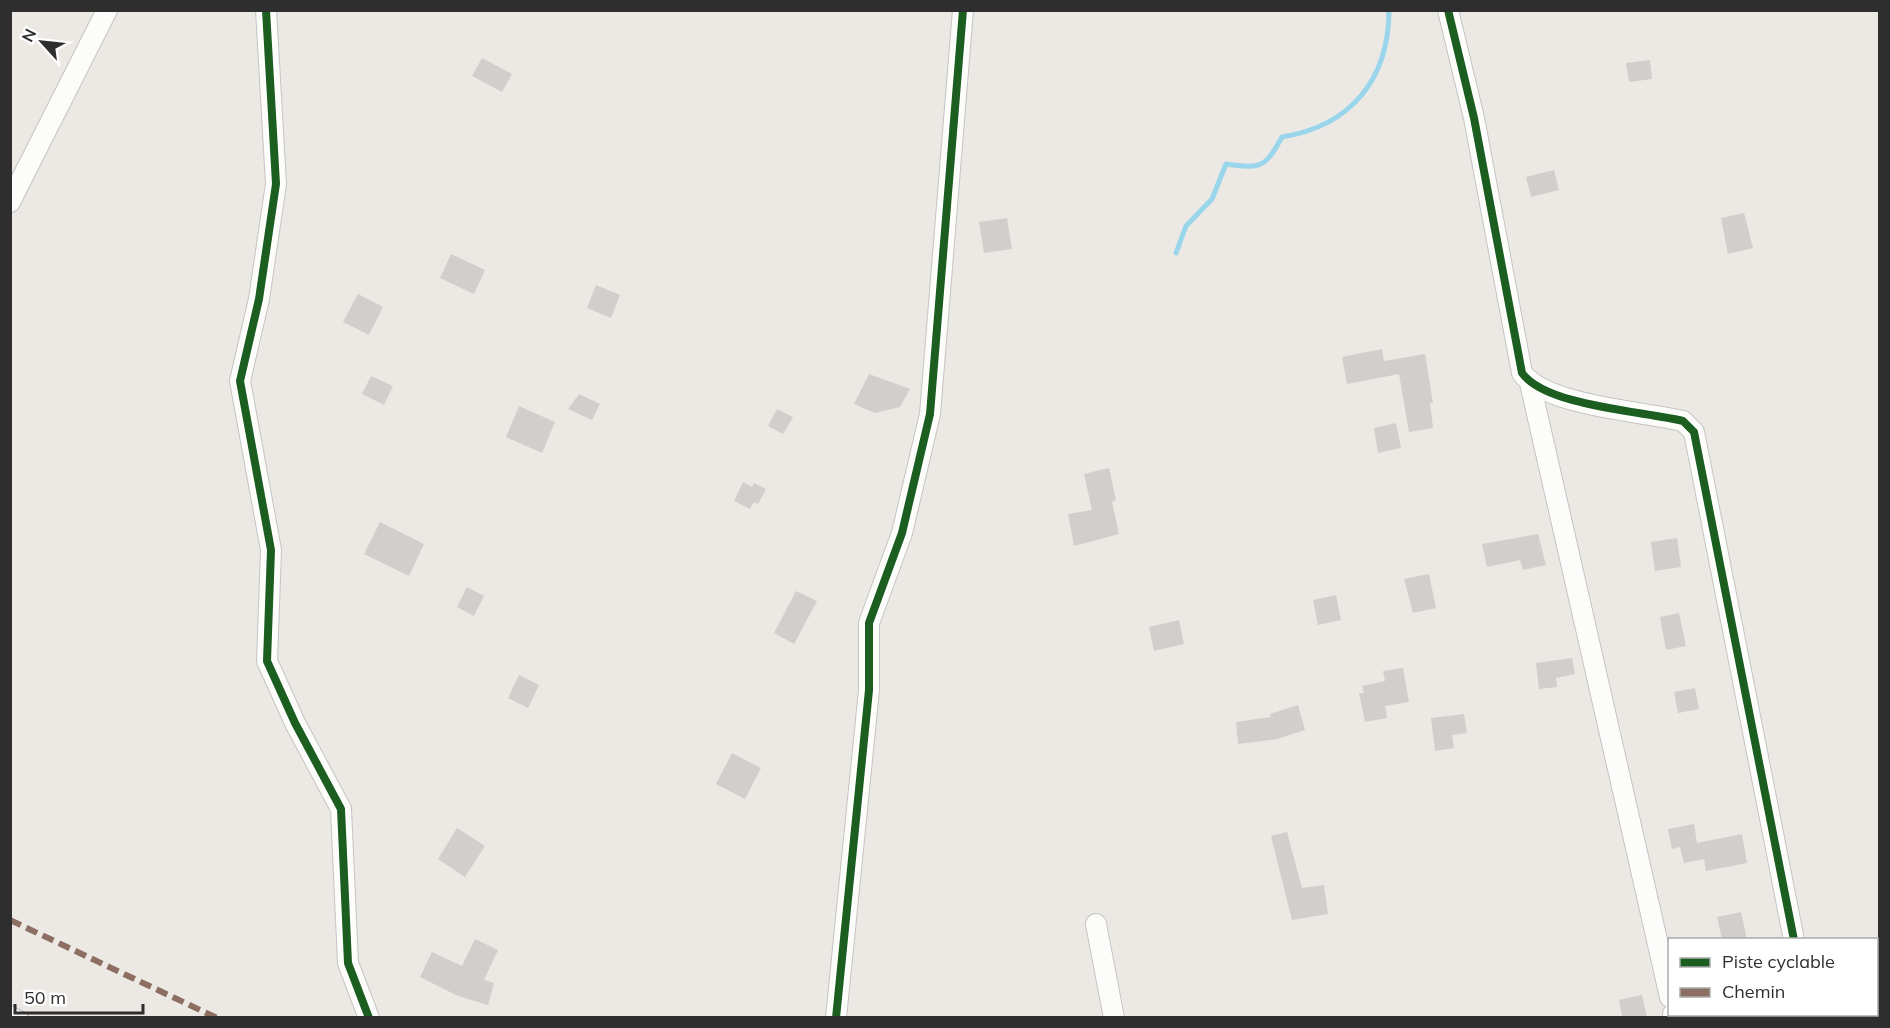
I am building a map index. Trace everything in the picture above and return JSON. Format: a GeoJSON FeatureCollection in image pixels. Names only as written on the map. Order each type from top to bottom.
{"type":"FeatureCollection","features":[{"type":"Feature","properties":{"kind":"street"},"geometry":{"type":"LineString","coordinates":[[10,202],[107,10]]}},
{"type":"Feature","properties":{"kind":"street"},"geometry":{"type":"LineString","coordinates":[[266,10],[276,184],[259,298],[240,381],[271,550],[267,661],[294,723],[341,809],[348,963],[369,1017]]}},
{"type":"Feature","properties":{"kind":"street"},"geometry":{"type":"LineString","coordinates":[[836,1017],[869,690],[869,623],[902,533],[930,414],[963,10]]}},
{"type":"Feature","properties":{"kind":"street"},"geometry":{"type":"LineString","coordinates":[[1448,10],[1474,118],[1522,372],[1530,383],[1668,988]]}},
{"type":"Feature","properties":{"kind":"street"},"geometry":{"type":"LineString","coordinates":[[1530,383],[1556,397],[1683,422],[1694,432],[1794,938]]}},
{"type":"Feature","properties":{"kind":"street"},"geometry":{"type":"LineString","coordinates":[[1096,924],[1114,1017]]}},
{"type":"Feature","properties":{"kind":"lane"},"geometry":{"type":"LineString","coordinates":[[10,1011],[23,1017]]}},
{"type":"Feature","properties":{"kind":"building"},"geometry":{"type":"Polygon","coordinates":[[[482,58],[512,74],[502,92],[472,76],[482,58]]]}},
{"type":"Feature","properties":{"kind":"building"},"geometry":{"type":"Polygon","coordinates":[[[1650,60],[1652,79],[1629,82],[1626,63],[1650,60]]]}},
{"type":"Feature","properties":{"kind":"building"},"geometry":{"type":"Polygon","coordinates":[[[1554,170],[1559,190],[1531,197],[1526,177],[1554,170]]]}},
{"type":"Feature","properties":{"kind":"building"},"geometry":{"type":"Polygon","coordinates":[[[1744,213],[1753,248],[1728,254],[1721,218],[1744,213]]]}},
{"type":"Feature","properties":{"kind":"building"},"geometry":{"type":"Polygon","coordinates":[[[1007,218],[1012,249],[984,253],[979,222],[1007,218]]]}},
{"type":"Feature","properties":{"kind":"building"},"geometry":{"type":"Polygon","coordinates":[[[451,254],[485,270],[474,294],[440,278],[451,254]]]}},
{"type":"Feature","properties":{"kind":"building"},"geometry":{"type":"Polygon","coordinates":[[[596,285],[620,295],[611,318],[587,308],[596,285]]]}},
{"type":"Feature","properties":{"kind":"building"},"geometry":{"type":"Polygon","coordinates":[[[358,294],[383,307],[369,335],[343,322],[358,294]]]}},
{"type":"Feature","properties":{"kind":"building"},"geometry":{"type":"Polygon","coordinates":[[[1382,349],[1384,361],[1425,354],[1433,403],[1430,403],[1433,428],[1409,432],[1399,374],[1347,384],[1342,357],[1382,349]]]}},
{"type":"Feature","properties":{"kind":"building"},"geometry":{"type":"Polygon","coordinates":[[[869,374],[910,389],[900,407],[875,413],[854,404],[869,374]]]}},
{"type":"Feature","properties":{"kind":"building"},"geometry":{"type":"Polygon","coordinates":[[[371,376],[393,386],[384,405],[362,394],[371,376]]]}},
{"type":"Feature","properties":{"kind":"building"},"geometry":{"type":"Polygon","coordinates":[[[579,394],[600,404],[592,420],[568,409],[579,394]]]}},
{"type":"Feature","properties":{"kind":"building"},"geometry":{"type":"Polygon","coordinates":[[[519,406],[555,422],[542,453],[506,437],[519,406]]]}},
{"type":"Feature","properties":{"kind":"building"},"geometry":{"type":"Polygon","coordinates":[[[777,409],[793,417],[783,434],[768,426],[777,409]]]}},
{"type":"Feature","properties":{"kind":"building"},"geometry":{"type":"Polygon","coordinates":[[[1396,423],[1401,448],[1378,453],[1374,428],[1396,423]]]}},
{"type":"Feature","properties":{"kind":"building"},"geometry":{"type":"Polygon","coordinates":[[[1109,468],[1116,500],[1112,502],[1119,534],[1074,546],[1068,514],[1092,510],[1084,474],[1109,468]]]}},
{"type":"Feature","properties":{"kind":"building"},"geometry":{"type":"Polygon","coordinates":[[[743,482],[752,487],[754,483],[766,489],[758,504],[754,502],[750,509],[734,501],[743,482]]]}},
{"type":"Feature","properties":{"kind":"building"},"geometry":{"type":"Polygon","coordinates":[[[380,522],[424,544],[409,576],[364,554],[380,522]]]}},
{"type":"Feature","properties":{"kind":"building"},"geometry":{"type":"Polygon","coordinates":[[[1538,534],[1546,565],[1523,570],[1520,560],[1487,567],[1482,544],[1538,534]]]}},
{"type":"Feature","properties":{"kind":"building"},"geometry":{"type":"Polygon","coordinates":[[[1677,538],[1681,567],[1655,571],[1651,542],[1677,538]]]}},
{"type":"Feature","properties":{"kind":"building"},"geometry":{"type":"Polygon","coordinates":[[[1429,574],[1436,608],[1413,613],[1404,579],[1429,574]]]}},
{"type":"Feature","properties":{"kind":"building"},"geometry":{"type":"Polygon","coordinates":[[[467,587],[484,596],[474,616],[457,607],[467,587]]]}},
{"type":"Feature","properties":{"kind":"building"},"geometry":{"type":"Polygon","coordinates":[[[796,591],[817,601],[794,644],[774,633],[796,591]]]}},
{"type":"Feature","properties":{"kind":"building"},"geometry":{"type":"Polygon","coordinates":[[[1336,595],[1341,620],[1318,625],[1313,600],[1336,595]]]}},
{"type":"Feature","properties":{"kind":"building"},"geometry":{"type":"Polygon","coordinates":[[[1679,613],[1686,646],[1666,650],[1660,617],[1679,613]]]}},
{"type":"Feature","properties":{"kind":"building"},"geometry":{"type":"Polygon","coordinates":[[[1179,620],[1184,644],[1154,651],[1149,627],[1179,620]]]}},
{"type":"Feature","properties":{"kind":"building"},"geometry":{"type":"Polygon","coordinates":[[[1572,658],[1575,674],[1556,678],[1557,687],[1539,689],[1536,663],[1572,658]]]}},
{"type":"Feature","properties":{"kind":"building"},"geometry":{"type":"Polygon","coordinates":[[[1403,668],[1409,702],[1385,706],[1387,718],[1365,722],[1359,693],[1364,693],[1362,686],[1385,681],[1383,671],[1403,668]]]}},
{"type":"Feature","properties":{"kind":"building"},"geometry":{"type":"Polygon","coordinates":[[[519,675],[539,685],[528,708],[508,698],[519,675]]]}},
{"type":"Feature","properties":{"kind":"building"},"geometry":{"type":"Polygon","coordinates":[[[1695,688],[1699,709],[1678,713],[1674,692],[1695,688]]]}},
{"type":"Feature","properties":{"kind":"building"},"geometry":{"type":"Polygon","coordinates":[[[1298,705],[1305,730],[1277,739],[1238,744],[1236,722],[1271,717],[1270,714],[1298,705]]]}},
{"type":"Feature","properties":{"kind":"building"},"geometry":{"type":"Polygon","coordinates":[[[1464,714],[1467,733],[1452,735],[1454,748],[1435,751],[1431,718],[1464,714]]]}},
{"type":"Feature","properties":{"kind":"building"},"geometry":{"type":"Polygon","coordinates":[[[732,753],[761,768],[745,799],[716,784],[732,753]]]}},
{"type":"Feature","properties":{"kind":"building"},"geometry":{"type":"Polygon","coordinates":[[[1694,824],[1697,843],[1742,834],[1747,863],[1706,871],[1704,859],[1684,863],[1680,847],[1672,849],[1668,829],[1694,824]]]}},
{"type":"Feature","properties":{"kind":"building"},"geometry":{"type":"Polygon","coordinates":[[[457,828],[485,846],[465,877],[438,859],[457,828]]]}},
{"type":"Feature","properties":{"kind":"building"},"geometry":{"type":"Polygon","coordinates":[[[1287,832],[1302,888],[1324,885],[1328,914],[1292,920],[1271,836],[1287,832]]]}},
{"type":"Feature","properties":{"kind":"building"},"geometry":{"type":"Polygon","coordinates":[[[1741,912],[1747,938],[1722,938],[1717,917],[1741,912]]]}},
{"type":"Feature","properties":{"kind":"building"},"geometry":{"type":"Polygon","coordinates":[[[475,939],[498,950],[484,980],[494,983],[488,1005],[458,996],[420,977],[432,952],[462,966],[475,939]]]}},
{"type":"Feature","properties":{"kind":"building"},"geometry":{"type":"Polygon","coordinates":[[[1642,995],[1647,1017],[1622,1017],[1619,1000],[1642,995]]]}},
{"type":"Feature","properties":{"kind":"waterway"},"geometry":{"type":"LineString","coordinates":[[1176,253],[1186,226],[1212,199],[1226,164],[1247,166],[1261,164],[1271,155],[1282,137],[1328,122],[1346,110],[1361,95],[1373,78],[1382,57],[1389,10]]}},
{"type":"Feature","properties":{"kind":"marked path"},"geometry":{"type":"LineString","coordinates":[[10,920],[217,1018]]}},
{"type":"Feature","properties":{"kind":"cycle path"},"geometry":{"type":"LineString","coordinates":[[266,10],[276,184],[259,299],[240,381],[271,550],[267,661],[295,723],[341,809],[348,963],[369,1018]]}},
{"type":"Feature","properties":{"kind":"cycle path"},"geometry":{"type":"LineString","coordinates":[[836,1018],[869,690],[869,623],[902,533],[930,414],[963,10]]}},
{"type":"Feature","properties":{"kind":"cycle path"},"geometry":{"type":"LineString","coordinates":[[1448,10],[1474,118],[1522,373],[1534,384],[1551,393],[1596,406],[1683,421],[1694,432],[1794,938]]}}]}
